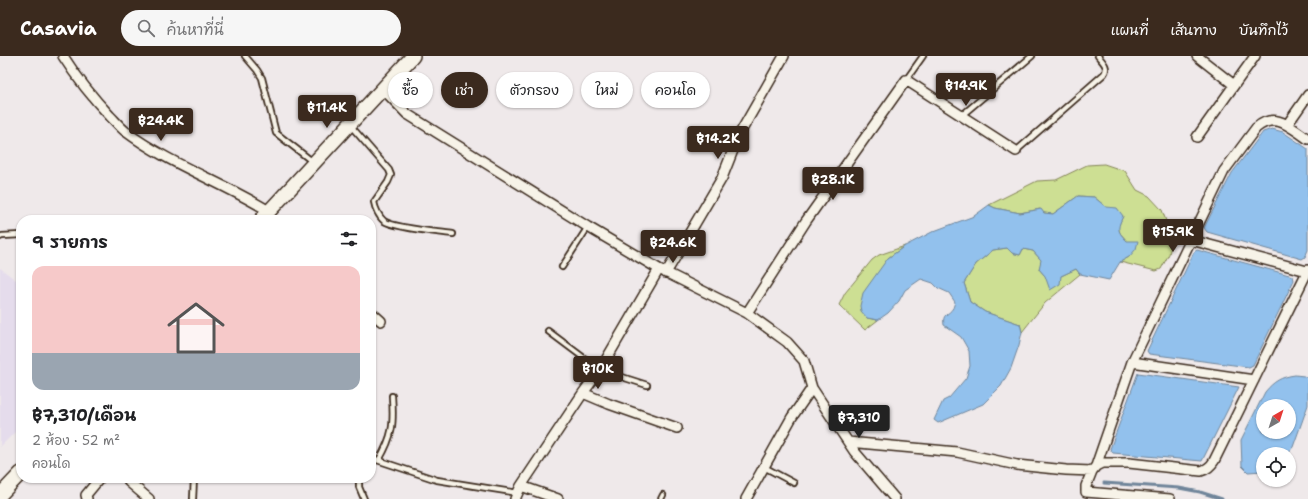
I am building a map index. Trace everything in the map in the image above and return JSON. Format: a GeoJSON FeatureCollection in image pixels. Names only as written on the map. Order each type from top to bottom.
{"type":"FeatureCollection","features":[{"type":"Feature","properties":{"kind":"main road"},"geometry":{"type":"LineString","coordinates":[[268,215],[410,57]]}},
{"type":"Feature","properties":{"kind":"main road"},"geometry":{"type":"LineString","coordinates":[[0,495],[16,478]]}},
{"type":"Feature","properties":{"kind":"street"},"geometry":{"type":"LineString","coordinates":[[63,56],[79,80],[100,106],[124,130],[151,148],[245,197],[264,215]]}},
{"type":"Feature","properties":{"kind":"street"},"geometry":{"type":"LineString","coordinates":[[558,499],[518,493],[583,393],[600,370],[722,178],[739,135],[784,56]]}},
{"type":"Feature","properties":{"kind":"street"},"geometry":{"type":"LineString","coordinates":[[1197,56],[1234,85]]}},
{"type":"Feature","properties":{"kind":"street"},"geometry":{"type":"LineString","coordinates":[[1197,137],[1255,56]]}},
{"type":"Feature","properties":{"kind":"street"},"geometry":{"type":"LineString","coordinates":[[747,312],[806,221],[906,80],[1016,151]]}},
{"type":"Feature","properties":{"kind":"street"},"geometry":{"type":"LineString","coordinates":[[382,88],[407,114],[588,227],[663,271],[747,312],[787,342],[804,361],[812,388],[854,451],[895,499]]}},
{"type":"Feature","properties":{"kind":"street"},"geometry":{"type":"LineString","coordinates":[[1287,125],[1308,95]]}},
{"type":"Feature","properties":{"kind":"street"},"geometry":{"type":"LineString","coordinates":[[1170,499],[1086,492],[1086,486],[1132,362],[1224,171],[1256,128],[1268,120],[1276,120],[1287,125],[1308,139]]}},
{"type":"Feature","properties":{"kind":"street"},"geometry":{"type":"LineString","coordinates":[[848,442],[957,452],[1017,464],[1066,470],[1092,471],[1102,463],[1129,463],[1201,471],[1206,469],[1211,466],[1214,461],[1308,270],[1191,240]]}},
{"type":"Feature","properties":{"kind":"street"},"geometry":{"type":"LineString","coordinates":[[376,316],[381,320]]}},
{"type":"Feature","properties":{"kind":"street"},"geometry":{"type":"LineString","coordinates":[[1132,362],[1254,380]]}},
{"type":"Feature","properties":{"kind":"street"},"geometry":{"type":"LineString","coordinates":[[746,499],[792,417],[812,388]]}},
{"type":"Feature","properties":{"kind":"street"},"geometry":{"type":"LineString","coordinates":[[583,393],[608,404],[677,428]]}},
{"type":"Feature","properties":{"kind":"street"},"geometry":{"type":"LineString","coordinates":[[87,499],[86,495],[96,483]]}},
{"type":"Feature","properties":{"kind":"street"},"geometry":{"type":"LineString","coordinates":[[130,483],[149,499]]}},
{"type":"Feature","properties":{"kind":"lane"},"geometry":{"type":"LineString","coordinates":[[245,56],[262,78],[276,133],[314,162]]}},
{"type":"Feature","properties":{"kind":"lane"},"geometry":{"type":"LineString","coordinates":[[906,80],[923,56]]}},
{"type":"Feature","properties":{"kind":"lane"},"geometry":{"type":"LineString","coordinates":[[961,116],[1032,56]]}},
{"type":"Feature","properties":{"kind":"lane"},"geometry":{"type":"LineString","coordinates":[[1016,151],[1104,74],[1106,67],[1098,56]]}},
{"type":"Feature","properties":{"kind":"lane"},"geometry":{"type":"LineString","coordinates":[[349,124],[389,170],[391,175],[374,202],[374,208],[383,221],[393,225],[453,234]]}},
{"type":"Feature","properties":{"kind":"lane"},"geometry":{"type":"LineString","coordinates":[[562,267],[588,227]]}},
{"type":"Feature","properties":{"kind":"lane"},"geometry":{"type":"LineString","coordinates":[[0,237],[16,235]]}},
{"type":"Feature","properties":{"kind":"lane"},"geometry":{"type":"LineString","coordinates":[[548,331],[600,370],[647,385]]}},
{"type":"Feature","properties":{"kind":"lane"},"geometry":{"type":"LineString","coordinates":[[379,460],[386,448],[392,431],[392,396]]}},
{"type":"Feature","properties":{"kind":"lane"},"geometry":{"type":"LineString","coordinates":[[376,459],[438,480],[518,493]]}},
{"type":"Feature","properties":{"kind":"lane"},"geometry":{"type":"LineString","coordinates":[[764,466],[794,483]]}},
{"type":"Feature","properties":{"kind":"lane"},"geometry":{"type":"LineString","coordinates":[[193,499],[194,483]]}},
{"type":"Feature","properties":{"kind":"lane"},"geometry":{"type":"LineString","coordinates":[[359,483],[364,499]]}},
{"type":"Feature","properties":{"kind":"shaded area"},"geometry":{"type":"Polygon","coordinates":[[[0,268],[16,280],[16,431],[0,447],[0,268]]]}},
{"type":"Feature","properties":{"kind":"green space"},"geometry":{"type":"Polygon","coordinates":[[[1104,164],[1125,171],[1137,190],[1149,196],[1162,210],[1170,232],[1171,246],[1169,254],[1161,269],[1156,271],[1120,262],[1129,257],[1127,241],[1120,233],[1118,227],[1123,216],[1106,207],[1094,197],[1078,196],[1053,214],[1044,213],[1040,209],[1020,213],[995,208],[989,205],[1037,181],[1056,180],[1087,165],[1104,164]]]}},
{"type":"Feature","properties":{"kind":"green space"},"geometry":{"type":"Polygon","coordinates":[[[905,246],[888,258],[867,318],[878,320],[865,330],[839,305],[845,293],[872,260],[879,255],[905,246]]]}},
{"type":"Feature","properties":{"kind":"green space"},"geometry":{"type":"Polygon","coordinates":[[[1007,248],[1012,253],[1020,255],[1023,249],[1033,251],[1042,261],[1039,269],[1045,276],[1061,276],[1076,269],[1080,274],[1045,303],[1022,332],[1020,324],[985,312],[970,302],[964,283],[976,264],[993,250],[1007,248]]]}},
{"type":"Feature","properties":{"kind":"water"},"geometry":{"type":"Polygon","coordinates":[[[1272,129],[1283,132],[1308,149],[1308,250],[1305,257],[1302,259],[1207,232],[1204,228],[1232,173],[1263,132],[1272,129]]]}},
{"type":"Feature","properties":{"kind":"water"},"geometry":{"type":"Polygon","coordinates":[[[1078,196],[1094,197],[1106,207],[1117,208],[1123,216],[1119,227],[1121,235],[1127,241],[1138,241],[1136,249],[1129,257],[1120,262],[1109,280],[1080,274],[1076,269],[1061,276],[1060,284],[1050,290],[1045,276],[1039,269],[1041,260],[1033,251],[1023,249],[1020,255],[1012,253],[1007,248],[993,250],[976,264],[964,283],[970,302],[985,312],[1020,324],[1022,332],[1019,345],[1011,368],[1001,386],[983,404],[938,423],[934,420],[943,401],[949,398],[966,378],[970,366],[969,351],[961,337],[944,325],[944,318],[951,311],[955,302],[949,293],[938,288],[933,283],[921,279],[905,290],[899,301],[888,313],[878,320],[867,318],[861,311],[860,306],[863,293],[888,258],[905,246],[934,231],[974,216],[989,205],[995,208],[1020,213],[1041,209],[1044,213],[1053,214],[1078,196]]]}},
{"type":"Feature","properties":{"kind":"water"},"geometry":{"type":"Polygon","coordinates":[[[1197,250],[1293,276],[1294,280],[1253,365],[1249,367],[1149,354],[1147,351],[1194,252],[1197,250]]]}},
{"type":"Feature","properties":{"kind":"water"},"geometry":{"type":"Polygon","coordinates":[[[1138,373],[1239,387],[1202,461],[1113,453],[1110,449],[1138,373]]]}},
{"type":"Feature","properties":{"kind":"water"},"geometry":{"type":"Polygon","coordinates":[[[1295,375],[1304,376],[1308,380],[1308,405],[1296,439],[1296,399],[1262,399],[1265,392],[1282,378],[1295,375]]]}},
{"type":"Feature","properties":{"kind":"water"},"geometry":{"type":"Polygon","coordinates":[[[1256,410],[1256,439],[1296,439],[1293,447],[1256,447],[1256,471],[1248,472],[1242,466],[1241,440],[1256,410]]]}},
{"type":"Feature","properties":{"kind":"waterway"},"geometry":{"type":"LineString","coordinates":[[1104,483],[1179,488],[1200,492],[1222,499]]}}]}
